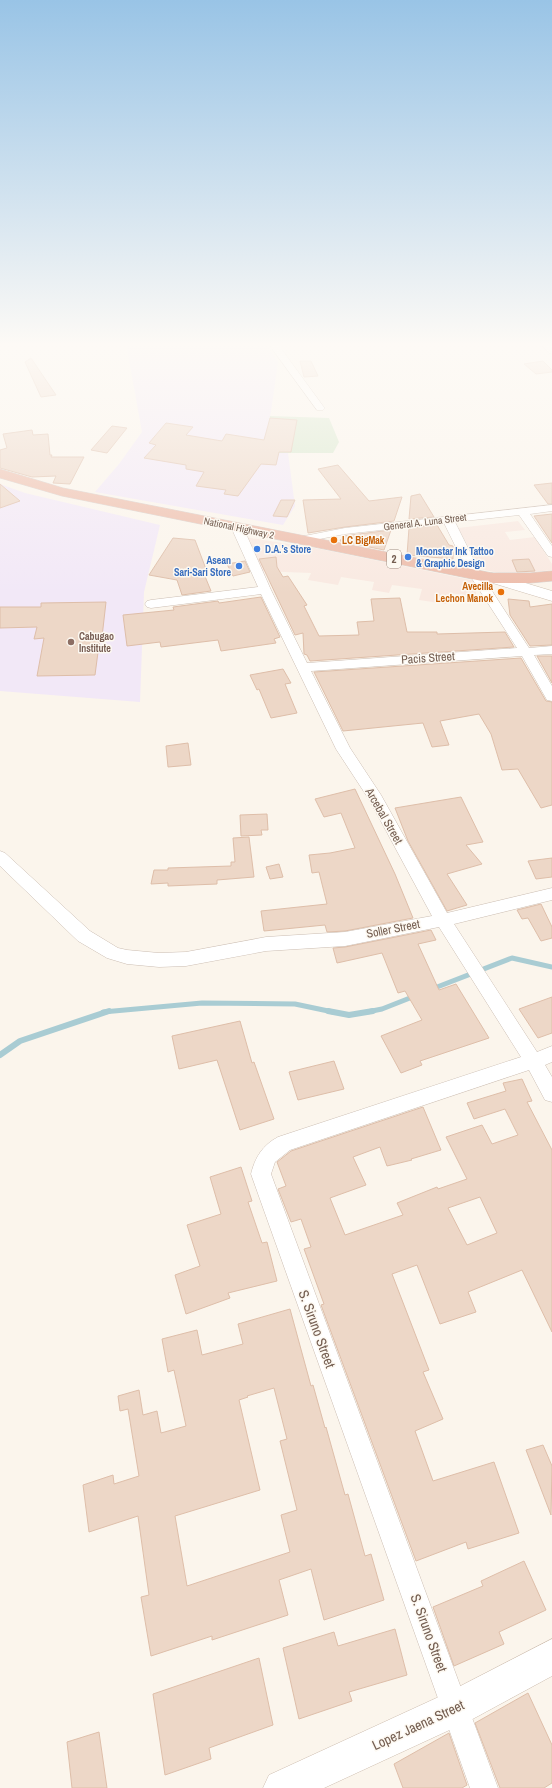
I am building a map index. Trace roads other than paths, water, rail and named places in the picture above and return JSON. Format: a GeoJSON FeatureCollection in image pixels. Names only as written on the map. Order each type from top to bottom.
{"type":"FeatureCollection","features":[{"type":"Feature","properties":{"kind":"highway","name":"National Highway 2"},"geometry":{"type":"LineString","coordinates":[[0,473],[39,486],[492,578],[530,578],[552,576]]}},
{"type":"Feature","properties":{"kind":"street","name":"General A. Luna Street"},"geometry":{"type":"LineString","coordinates":[[299,540],[345,532],[552,508]]}},
{"type":"Feature","properties":{"kind":"street"},"geometry":{"type":"LineString","coordinates":[[522,511],[552,554]]}},
{"type":"Feature","properties":{"kind":"street"},"geometry":{"type":"LineString","coordinates":[[448,520],[475,574],[552,697]]}},
{"type":"Feature","properties":{"kind":"street","name":"Arcebal Street"},"geometry":{"type":"LineString","coordinates":[[237,527],[265,590],[343,749],[376,799],[443,920],[543,1057],[552,1094]]}},
{"type":"Feature","properties":{"kind":"street"},"geometry":{"type":"LineString","coordinates":[[492,578],[552,596]]}},
{"type":"Feature","properties":{"kind":"street"},"geometry":{"type":"LineString","coordinates":[[150,604],[265,590]]}},
{"type":"Feature","properties":{"kind":"street","name":"Pacis Street"},"geometry":{"type":"LineString","coordinates":[[303,667],[552,650]]}},
{"type":"Feature","properties":{"kind":"street","name":"Soller Street"},"geometry":{"type":"LineString","coordinates":[[0,857],[84,936],[113,953],[127,957],[166,960],[186,959],[266,944],[344,938],[443,920],[552,894]]}},
{"type":"Feature","properties":{"kind":"street","name":"S. Siruno Street"},"geometry":{"type":"LineString","coordinates":[[484,1788],[261,1174],[262,1164],[273,1149],[285,1143],[543,1057]]}},
{"type":"Feature","properties":{"kind":"street","name":"Lopez Jaena Street"},"geometry":{"type":"LineString","coordinates":[[282,1788],[456,1708],[552,1657]]}},
{"type":"Feature","properties":{"kind":"waterway"},"geometry":{"type":"LineString","coordinates":[[432,989],[512,958],[552,967]]}},
{"type":"Feature","properties":{"kind":"waterway"},"geometry":{"type":"LineString","coordinates":[[367,1012],[382,1009],[415,996]]}},
{"type":"Feature","properties":{"kind":"waterway"},"geometry":{"type":"LineString","coordinates":[[107,1012],[202,1003],[295,1004],[331,1012]]}},
{"type":"Feature","properties":{"kind":"waterway"},"geometry":{"type":"LineString","coordinates":[[367,1012],[373,1011]]}},
{"type":"Feature","properties":{"kind":"waterway"},"geometry":{"type":"LineString","coordinates":[[103,1012],[107,1012]]}},
{"type":"Feature","properties":{"kind":"waterway"},"geometry":{"type":"LineString","coordinates":[[0,1055],[20,1041],[107,1012]]}},
{"type":"Feature","properties":{"kind":"waterway"},"geometry":{"type":"LineString","coordinates":[[331,1012],[349,1015],[367,1012]]}},
{"type":"Feature","properties":{"kind":"place","name":"LC BigMak"},"geometry":{"type":"Point","coordinates":[334,540]}},
{"type":"Feature","properties":{"kind":"place","name":"D.A.’s Store"},"geometry":{"type":"Point","coordinates":[257,549]}},
{"type":"Feature","properties":{"kind":"place","name":"Moonstar Ink Tattoo & Graphic Design"},"geometry":{"type":"Point","coordinates":[408,557]}},
{"type":"Feature","properties":{"kind":"place","name":"Asean Sari-Sari Store"},"geometry":{"type":"Point","coordinates":[239,566]}},
{"type":"Feature","properties":{"kind":"place","name":"Avecilla Lechon Manok"},"geometry":{"type":"Point","coordinates":[501,592]}},
{"type":"Feature","properties":{"kind":"place","name":"Cabugao Institute"},"geometry":{"type":"Point","coordinates":[71,642]}}]}
